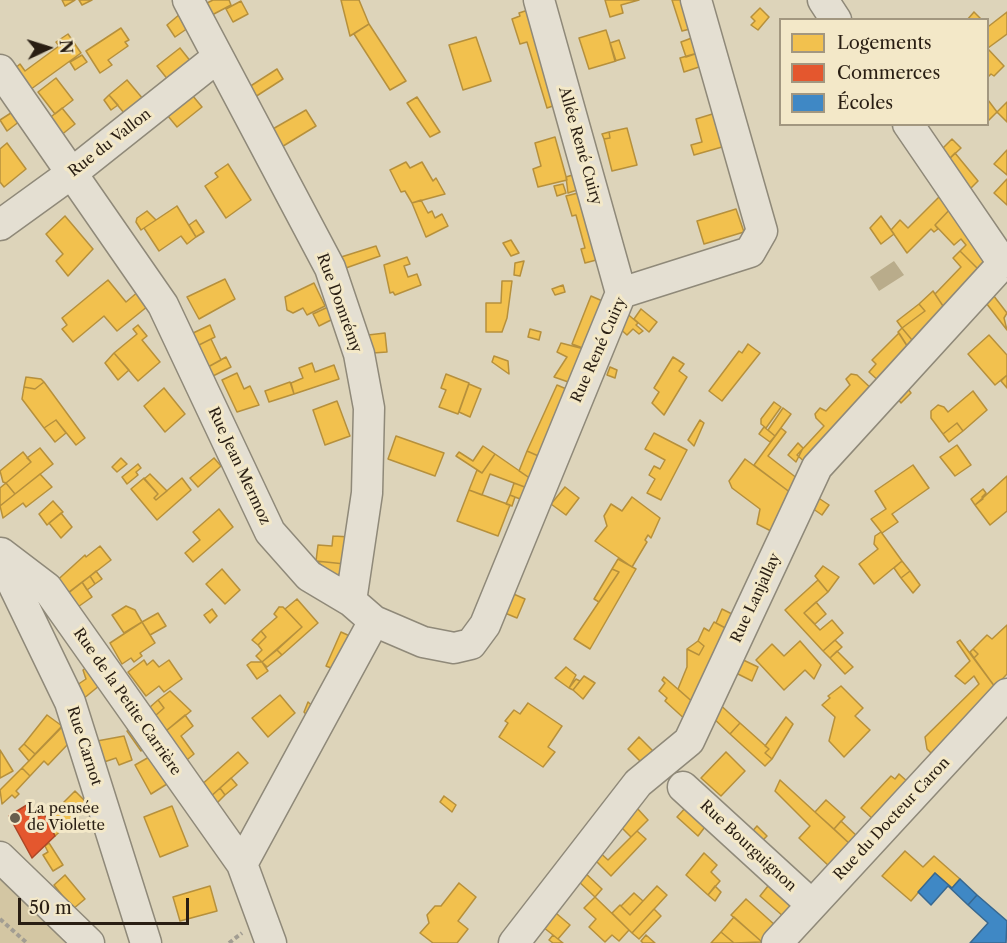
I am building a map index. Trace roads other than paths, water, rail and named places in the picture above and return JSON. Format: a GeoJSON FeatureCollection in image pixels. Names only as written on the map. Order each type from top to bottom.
{"type":"FeatureCollection","features":[{"type":"Feature","properties":{"kind":"street","name":"Rue Domrémy"},"geometry":{"type":"LineString","coordinates":[[188,0],[330,268],[359,354],[369,408],[367,493],[351,601]]}},
{"type":"Feature","properties":{"kind":"street","name":"Allée René Cuiry"},"geometry":{"type":"LineString","coordinates":[[539,0],[621,293]]}},
{"type":"Feature","properties":{"kind":"street","name":"Rue René Cuiry"},"geometry":{"type":"LineString","coordinates":[[374,621],[423,642],[454,648],[471,644],[485,625],[621,293],[750,252],[762,231],[696,0]]}},
{"type":"Feature","properties":{"kind":"street"},"geometry":{"type":"LineString","coordinates":[[823,0],[835,18]]}},
{"type":"Feature","properties":{"kind":"street","name":"Rue du Vallon"},"geometry":{"type":"LineString","coordinates":[[0,225],[72,173],[218,57]]}},
{"type":"Feature","properties":{"kind":"street","name":"Rue Jean Mermoz"},"geometry":{"type":"LineString","coordinates":[[0,70],[163,305],[270,532],[309,576],[351,601],[374,621]]}},
{"type":"Feature","properties":{"kind":"street"},"geometry":{"type":"LineString","coordinates":[[909,126],[1005,261]]}},
{"type":"Feature","properties":{"kind":"street","name":"Rue Lanjallay"},"geometry":{"type":"LineString","coordinates":[[514,943],[638,783],[689,741],[817,467],[1005,261]]}},
{"type":"Feature","properties":{"kind":"street","name":"Rue de la Petite Carrière"},"geometry":{"type":"LineString","coordinates":[[0,552],[46,588],[243,864]]}},
{"type":"Feature","properties":{"kind":"street","name":"Rue Carnot"},"geometry":{"type":"LineString","coordinates":[[0,557],[70,702],[146,943]]}},
{"type":"Feature","properties":{"kind":"street"},"geometry":{"type":"LineString","coordinates":[[271,943],[243,864],[374,621]]}},
{"type":"Feature","properties":{"kind":"street","name":"Rue du Docteur Caron"},"geometry":{"type":"LineString","coordinates":[[777,943],[1007,694]]}},
{"type":"Feature","properties":{"kind":"street","name":"Rue Bourguignon"},"geometry":{"type":"LineString","coordinates":[[683,787],[812,905]]}},
{"type":"Feature","properties":{"kind":"street"},"geometry":{"type":"LineString","coordinates":[[0,858],[89,943]]}},
{"type":"Feature","properties":{"kind":"place","name":"La pensée de Violette"},"geometry":{"type":"Point","coordinates":[15,818]}}]}
